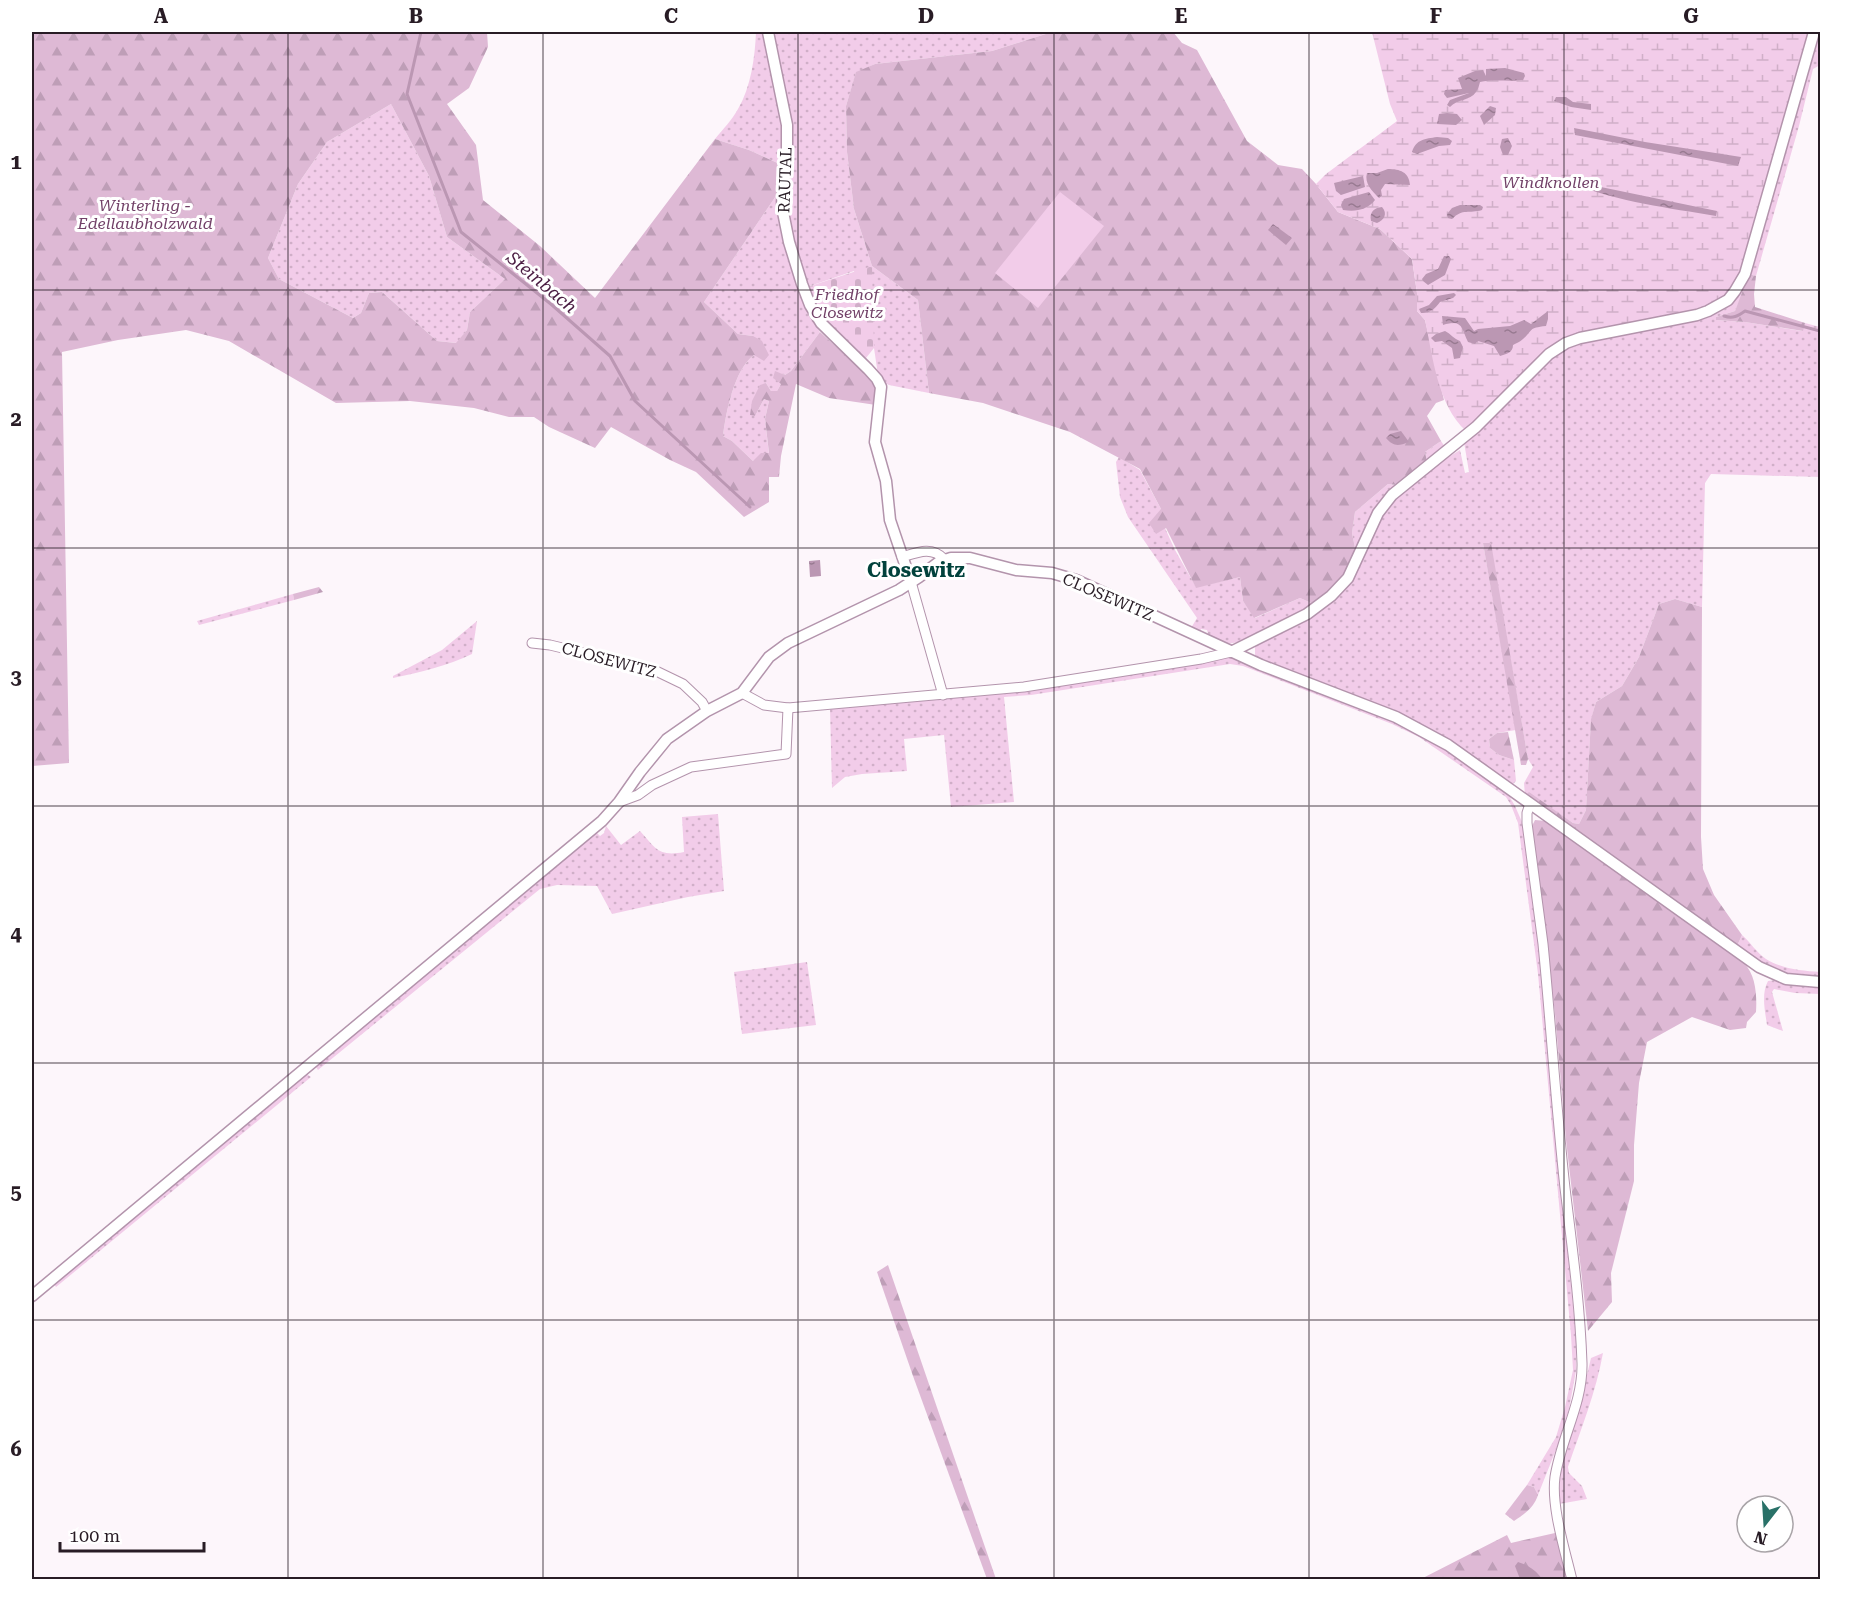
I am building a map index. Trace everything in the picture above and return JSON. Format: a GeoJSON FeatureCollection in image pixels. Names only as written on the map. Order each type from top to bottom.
{"type":"FeatureCollection","features":[{"type":"Feature","properties":{"kind":"street","name":"RAUTAL"},"geometry":{"type":"LineString","coordinates":[[768,32],[787,125],[782,207],[789,242],[810,304],[822,323],[868,369],[881,387],[875,442],[886,481],[890,520],[912,582]]}},
{"type":"Feature","properties":{"kind":"street"},"geometry":{"type":"LineString","coordinates":[[742,693],[764,705],[788,708],[1024,687],[1201,659],[1231,651],[1307,614],[1331,596],[1347,578],[1378,513],[1392,495],[1460,441],[1549,354],[1580,338],[1697,315],[1722,304],[1736,291],[1745,274],[1754,246],[1814,32]]}},
{"type":"Feature","properties":{"kind":"street","name":"CLOSEWITZ"},"geometry":{"type":"LineString","coordinates":[[903,557],[919,551],[928,551],[939,554],[945,559],[970,558],[1016,570],[1052,573],[1076,580],[1262,665],[1396,717],[1424,730],[1448,745],[1759,967],[1786,979],[1821,982]]}},
{"type":"Feature","properties":{"kind":"street"},"geometry":{"type":"LineString","coordinates":[[32,1296],[598,824],[619,802],[667,739],[707,711],[742,693],[769,657],[788,643],[899,590],[945,559]]}},
{"type":"Feature","properties":{"kind":"street"},"geometry":{"type":"LineString","coordinates":[[912,582],[943,695]]}},
{"type":"Feature","properties":{"kind":"street","name":"CLOSEWITZ"},"geometry":{"type":"LineString","coordinates":[[532,643],[550,645],[654,670],[683,684],[702,702],[707,711]]}},
{"type":"Feature","properties":{"kind":"street"},"geometry":{"type":"LineString","coordinates":[[619,802],[638,795],[652,785],[691,767],[786,754],[788,708]]}},
{"type":"Feature","properties":{"kind":"street"},"geometry":{"type":"LineString","coordinates":[[1530,804],[1527,823],[1542,942],[1565,1187],[1578,1288],[1581,1337],[1580,1394],[1558,1461],[1554,1496],[1572,1580]]}},
{"type":"Feature","properties":{"kind":"green space","name":"Winterling - Edellaubholzwald"},"geometry":{"type":"Polygon","coordinates":[[[32,32],[487,32],[488,47],[469,88],[447,104],[476,145],[483,200],[540,246],[595,298],[715,139],[749,150],[782,165],[778,193],[704,302],[738,334],[753,336],[762,341],[769,355],[764,361],[754,355],[741,371],[729,404],[723,436],[732,441],[753,461],[761,453],[769,453],[765,419],[769,401],[764,399],[755,416],[750,415],[752,401],[760,385],[766,383],[771,391],[777,391],[781,384],[773,378],[775,371],[785,375],[791,371],[820,332],[865,373],[875,387],[876,405],[829,398],[796,384],[781,456],[779,477],[769,477],[769,502],[744,517],[696,472],[611,427],[595,448],[549,427],[534,417],[509,417],[474,408],[410,401],[336,403],[229,341],[186,330],[118,340],[62,352],[69,763],[32,766],[32,32]],[[391,104],[327,142],[298,184],[268,258],[279,279],[353,318],[361,313],[369,293],[382,292],[437,341],[456,343],[467,330],[470,312],[505,279],[447,237],[429,176],[391,104]]]}},
{"type":"Feature","properties":{"kind":"green space"},"geometry":{"type":"Polygon","coordinates":[[[756,32],[765,32],[783,127],[782,165],[749,150],[715,139],[736,113],[746,91],[753,62],[756,32]]]}},
{"type":"Feature","properties":{"kind":"green space"},"geometry":{"type":"Polygon","coordinates":[[[772,32],[1052,32],[992,51],[875,64],[856,73],[846,106],[847,152],[854,209],[872,266],[918,300],[929,393],[882,382],[878,375],[874,348],[854,271],[807,287],[793,241],[786,207],[790,153],[772,32]]]}},
{"type":"Feature","properties":{"kind":"green space"},"geometry":{"type":"Polygon","coordinates":[[[1052,32],[1173,32],[1182,43],[1197,50],[1247,141],[1278,165],[1302,169],[1338,212],[1380,229],[1412,259],[1417,311],[1425,320],[1444,400],[1436,403],[1427,416],[1441,441],[1425,452],[1427,462],[1397,485],[1388,484],[1355,512],[1352,533],[1356,553],[1338,581],[1314,604],[1300,598],[1254,618],[1243,601],[1240,577],[1196,588],[1166,528],[1156,534],[1149,523],[1161,509],[1140,469],[1070,432],[983,403],[929,393],[918,300],[872,266],[854,209],[847,152],[846,106],[856,72],[875,64],[992,51],[1052,32]]]}},
{"type":"Feature","properties":{"kind":"green space","name":"Windknollen"},"geometry":{"type":"Polygon","coordinates":[[[1372,32],[1809,32],[1750,246],[1742,269],[1730,290],[1715,303],[1696,311],[1575,335],[1466,431],[1456,420],[1442,394],[1425,320],[1417,311],[1412,259],[1380,229],[1338,212],[1316,184],[1397,121],[1390,104],[1372,32]]]}},
{"type":"Feature","properties":{"kind":"green space"},"geometry":{"type":"Polygon","coordinates":[[[1818,32],[1820,32],[1820,65],[1813,69],[1756,276],[1749,274],[1818,32]]]}},
{"type":"Feature","properties":{"kind":"green space"},"geometry":{"type":"Polygon","coordinates":[[[391,104],[429,176],[447,237],[505,279],[470,312],[467,330],[457,343],[437,341],[382,292],[369,293],[361,313],[353,318],[279,279],[268,258],[298,184],[327,142],[391,104]]]}},
{"type":"Feature","properties":{"kind":"green space"},"geometry":{"type":"Polygon","coordinates":[[[1060,192],[1104,226],[1038,308],[995,273],[1060,192]]]}},
{"type":"Feature","properties":{"kind":"green space"},"geometry":{"type":"Polygon","coordinates":[[[778,193],[781,226],[791,265],[804,302],[820,332],[791,371],[785,375],[775,372],[781,384],[777,391],[771,391],[766,383],[755,416],[764,399],[769,401],[765,419],[769,454],[753,461],[732,441],[723,436],[726,415],[736,381],[754,355],[753,336],[738,334],[704,302],[778,193]]]}},
{"type":"Feature","properties":{"kind":"green space","name":"Friedhof Closewitz"},"geometry":{"type":"Polygon","coordinates":[[[872,266],[874,348],[866,358],[860,356],[831,324],[807,287],[872,266]]]}},
{"type":"Feature","properties":{"kind":"green space"},"geometry":{"type":"Polygon","coordinates":[[[1749,274],[1756,276],[1755,307],[1805,323],[1803,331],[1716,320],[1716,317],[1735,311],[1749,274]]]}},
{"type":"Feature","properties":{"kind":"green space"},"geometry":{"type":"Polygon","coordinates":[[[1744,284],[1735,311],[1716,317],[1716,320],[1802,331],[1805,323],[1820,327],[1820,477],[1711,474],[1705,483],[1702,607],[1675,599],[1659,604],[1639,657],[1622,686],[1596,702],[1591,720],[1586,810],[1579,824],[1573,823],[1551,808],[1525,796],[1524,783],[1533,767],[1528,759],[1490,543],[1483,543],[1516,730],[1497,733],[1489,739],[1490,748],[1499,755],[1514,760],[1516,781],[1511,786],[1425,726],[1255,658],[1255,647],[1259,643],[1335,599],[1344,589],[1380,517],[1394,499],[1460,450],[1465,473],[1469,472],[1464,442],[1552,358],[1566,349],[1599,338],[1707,318],[1725,309],[1740,294],[1744,284]]]}},
{"type":"Feature","properties":{"kind":"green space"},"geometry":{"type":"Polygon","coordinates":[[[1441,441],[1445,447],[1427,462],[1425,452],[1441,441]]]}},
{"type":"Feature","properties":{"kind":"green space"},"geometry":{"type":"Polygon","coordinates":[[[1119,457],[1140,470],[1161,509],[1165,528],[1175,550],[1196,587],[1240,577],[1243,601],[1255,618],[1300,598],[1314,604],[1239,642],[1227,644],[1209,637],[1207,630],[1201,629],[1200,634],[1191,628],[1197,618],[1128,517],[1120,497],[1116,462],[1119,457]]]}},
{"type":"Feature","properties":{"kind":"green space"},"geometry":{"type":"Polygon","coordinates":[[[1388,484],[1397,485],[1356,553],[1352,533],[1355,512],[1388,484]]]}},
{"type":"Feature","properties":{"kind":"green space"},"geometry":{"type":"Polygon","coordinates":[[[1483,543],[1491,543],[1528,759],[1526,765],[1521,765],[1483,543]]]}},
{"type":"Feature","properties":{"kind":"green space"},"geometry":{"type":"Polygon","coordinates":[[[319,587],[323,592],[294,600],[293,594],[319,587]]]}},
{"type":"Feature","properties":{"kind":"green space"},"geometry":{"type":"Polygon","coordinates":[[[293,594],[294,600],[199,625],[197,621],[293,594]]]}},
{"type":"Feature","properties":{"kind":"green space"},"geometry":{"type":"Polygon","coordinates":[[[1675,599],[1702,607],[1701,837],[1703,869],[1714,895],[1742,935],[1737,946],[1525,796],[1529,792],[1573,823],[1579,824],[1586,810],[1591,719],[1596,702],[1622,686],[1639,657],[1659,604],[1675,599]]]}},
{"type":"Feature","properties":{"kind":"green space"},"geometry":{"type":"Polygon","coordinates":[[[477,621],[472,654],[424,671],[393,678],[442,650],[477,621]]]}},
{"type":"Feature","properties":{"kind":"green space"},"geometry":{"type":"Polygon","coordinates":[[[1230,657],[1395,721],[1446,748],[1508,794],[1522,822],[1538,942],[1576,1337],[1576,1371],[1569,1409],[1538,1495],[1534,1487],[1527,1485],[1556,1437],[1573,1370],[1538,974],[1518,823],[1506,797],[1419,737],[1392,724],[1243,666],[1230,664],[1031,695],[1004,697],[1014,802],[951,807],[944,735],[904,739],[907,771],[845,777],[832,788],[830,708],[1003,692],[1230,657]]]}},
{"type":"Feature","properties":{"kind":"green space"},"geometry":{"type":"Polygon","coordinates":[[[1508,732],[1514,760],[1499,755],[1490,748],[1489,739],[1497,733],[1508,732]]]}},
{"type":"Feature","properties":{"kind":"green space"},"geometry":{"type":"Polygon","coordinates":[[[718,814],[724,891],[612,914],[597,886],[557,885],[540,889],[318,1070],[314,1064],[536,884],[596,832],[600,836],[604,833],[606,826],[621,845],[640,831],[650,843],[663,852],[684,852],[682,817],[718,814]]]}},
{"type":"Feature","properties":{"kind":"green space"},"geometry":{"type":"Polygon","coordinates":[[[1535,820],[1546,821],[1744,963],[1751,973],[1756,993],[1756,1012],[1747,1022],[1746,1028],[1730,1030],[1692,1017],[1647,1042],[1639,1083],[1634,1145],[1634,1181],[1611,1273],[1612,1302],[1588,1331],[1566,1140],[1555,1014],[1532,826],[1535,820]]]}},
{"type":"Feature","properties":{"kind":"green space"},"geometry":{"type":"Polygon","coordinates":[[[1742,935],[1766,959],[1792,969],[1820,972],[1820,977],[1787,974],[1770,968],[1737,946],[1742,935]]]}},
{"type":"Feature","properties":{"kind":"green space"},"geometry":{"type":"Polygon","coordinates":[[[807,962],[816,1025],[742,1034],[734,972],[807,962]]]}},
{"type":"Feature","properties":{"kind":"green space"},"geometry":{"type":"Polygon","coordinates":[[[1775,980],[1798,986],[1820,987],[1820,994],[1774,989],[1772,992],[1783,1031],[1767,1025],[1765,991],[1768,981],[1775,980]]]}},
{"type":"Feature","properties":{"kind":"green space"},"geometry":{"type":"Polygon","coordinates":[[[304,1072],[311,1077],[56,1287],[54,1284],[304,1072]]]}},
{"type":"Feature","properties":{"kind":"green space"},"geometry":{"type":"Polygon","coordinates":[[[888,1265],[996,1579],[987,1579],[877,1272],[888,1265]]]}},
{"type":"Feature","properties":{"kind":"green space"},"geometry":{"type":"Polygon","coordinates":[[[1603,1353],[1592,1396],[1568,1467],[1569,1473],[1582,1486],[1587,1499],[1559,1504],[1563,1460],[1591,1358],[1603,1353]]]}},
{"type":"Feature","properties":{"kind":"green space"},"geometry":{"type":"Polygon","coordinates":[[[1527,1485],[1534,1487],[1538,1495],[1529,1510],[1514,1521],[1505,1514],[1527,1485]]]}},
{"type":"Feature","properties":{"kind":"green space"},"geometry":{"type":"Polygon","coordinates":[[[1555,1533],[1560,1543],[1568,1580],[1419,1580],[1507,1535],[1511,1543],[1555,1533]]]}},
{"type":"Feature","properties":{"kind":"water"},"geometry":{"type":"Polygon","coordinates":[[[1505,68],[1524,73],[1523,80],[1480,82],[1473,95],[1450,107],[1447,105],[1450,100],[1469,93],[1447,98],[1444,94],[1445,90],[1462,89],[1458,78],[1483,70],[1486,76],[1486,69],[1505,68]]]}},
{"type":"Feature","properties":{"kind":"water"},"geometry":{"type":"Polygon","coordinates":[[[1556,97],[1566,97],[1573,102],[1591,104],[1591,110],[1571,107],[1554,101],[1556,97]]]}},
{"type":"Feature","properties":{"kind":"water"},"geometry":{"type":"Polygon","coordinates":[[[1490,106],[1496,108],[1495,115],[1484,125],[1480,116],[1490,106]]]}},
{"type":"Feature","properties":{"kind":"water"},"geometry":{"type":"Polygon","coordinates":[[[1439,114],[1457,114],[1462,120],[1456,125],[1437,124],[1439,114]]]}},
{"type":"Feature","properties":{"kind":"water"},"geometry":{"type":"Polygon","coordinates":[[[1574,128],[1741,157],[1738,166],[1575,135],[1574,128]]]}},
{"type":"Feature","properties":{"kind":"water"},"geometry":{"type":"Polygon","coordinates":[[[1437,137],[1448,138],[1452,141],[1450,145],[1439,146],[1417,154],[1412,152],[1419,142],[1437,137]]]}},
{"type":"Feature","properties":{"kind":"water"},"geometry":{"type":"Polygon","coordinates":[[[1508,138],[1512,146],[1508,155],[1503,155],[1500,147],[1502,139],[1508,138]]]}},
{"type":"Feature","properties":{"kind":"water"},"geometry":{"type":"Polygon","coordinates":[[[1388,169],[1403,172],[1408,177],[1410,185],[1385,184],[1381,190],[1382,196],[1379,198],[1371,190],[1366,177],[1367,173],[1377,173],[1388,169]]]}},
{"type":"Feature","properties":{"kind":"water"},"geometry":{"type":"Polygon","coordinates":[[[1363,176],[1365,187],[1341,195],[1336,191],[1334,183],[1363,176]]]}},
{"type":"Feature","properties":{"kind":"water"},"geometry":{"type":"Polygon","coordinates":[[[1576,179],[1596,186],[1717,211],[1716,216],[1644,204],[1609,195],[1574,184],[1576,179]]]}},
{"type":"Feature","properties":{"kind":"water"},"geometry":{"type":"Polygon","coordinates":[[[1369,192],[1375,200],[1368,206],[1357,210],[1343,210],[1341,205],[1344,199],[1369,192]]]}},
{"type":"Feature","properties":{"kind":"water"},"geometry":{"type":"Polygon","coordinates":[[[1460,205],[1483,207],[1482,210],[1463,212],[1452,219],[1448,218],[1447,214],[1452,208],[1460,205]]]}},
{"type":"Feature","properties":{"kind":"water"},"geometry":{"type":"Polygon","coordinates":[[[1382,207],[1385,212],[1383,218],[1377,223],[1371,221],[1373,211],[1382,207]]]}},
{"type":"Feature","properties":{"kind":"water"},"geometry":{"type":"Polygon","coordinates":[[[1273,224],[1292,238],[1286,245],[1268,230],[1273,224]]]}},
{"type":"Feature","properties":{"kind":"water"},"geometry":{"type":"Polygon","coordinates":[[[1444,256],[1449,256],[1451,259],[1445,275],[1428,285],[1422,279],[1426,274],[1438,269],[1444,256]]]}},
{"type":"Feature","properties":{"kind":"water"},"geometry":{"type":"Polygon","coordinates":[[[1454,293],[1456,295],[1453,298],[1440,302],[1429,312],[1421,313],[1419,309],[1429,305],[1437,296],[1454,293]]]}},
{"type":"Feature","properties":{"kind":"water"},"geometry":{"type":"Polygon","coordinates":[[[1548,311],[1546,326],[1533,329],[1513,345],[1507,354],[1500,356],[1494,346],[1478,341],[1475,344],[1468,342],[1458,324],[1443,325],[1442,316],[1465,318],[1474,331],[1510,326],[1524,320],[1531,324],[1548,311]]]}},
{"type":"Feature","properties":{"kind":"water"},"geometry":{"type":"Polygon","coordinates":[[[1445,331],[1460,341],[1463,347],[1460,358],[1454,359],[1452,348],[1442,341],[1435,342],[1431,338],[1445,331]]]}},
{"type":"Feature","properties":{"kind":"water"},"geometry":{"type":"Polygon","coordinates":[[[1401,431],[1409,442],[1396,445],[1386,438],[1390,434],[1401,431]]]}},
{"type":"Feature","properties":{"kind":"water"},"geometry":{"type":"Polygon","coordinates":[[[820,560],[821,576],[810,577],[809,561],[820,560]]]}},
{"type":"Feature","properties":{"kind":"water"},"geometry":{"type":"Polygon","coordinates":[[[1518,1562],[1532,1568],[1542,1579],[1520,1579],[1515,1566],[1518,1562]]]}},
{"type":"Feature","properties":{"kind":"waterway","name":"Steinbach"},"geometry":{"type":"LineString","coordinates":[[421,32],[407,94],[461,232],[552,305],[610,356],[635,401],[750,507]]}},
{"type":"Feature","properties":{"kind":"waterway"},"geometry":{"type":"LineString","coordinates":[[1724,316],[1735,316],[1745,311],[1820,331]]}},
{"type":"Feature","properties":{"kind":"district","name":"Closewitz"},"geometry":{"type":"Point","coordinates":[916,570]}}]}
